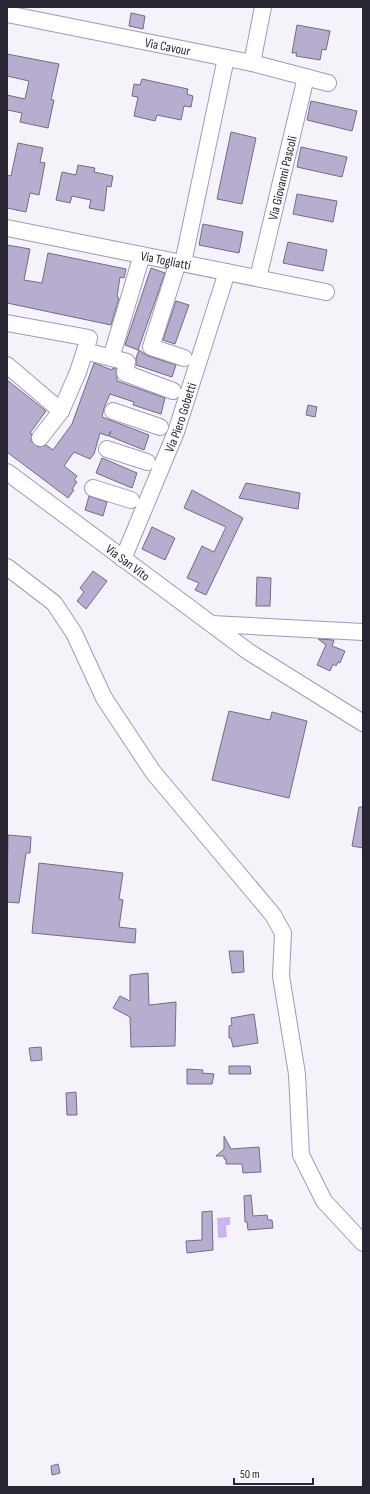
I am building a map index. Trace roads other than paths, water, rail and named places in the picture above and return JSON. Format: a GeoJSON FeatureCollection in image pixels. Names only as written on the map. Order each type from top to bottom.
{"type":"FeatureCollection","features":[{"type":"Feature","properties":{"kind":"street"},"geometry":{"type":"LineString","coordinates":[[252,64],[263,7]]}},
{"type":"Feature","properties":{"kind":"street","name":"Via Cavour"},"geometry":{"type":"LineString","coordinates":[[7,14],[226,58],[328,83]]}},
{"type":"Feature","properties":{"kind":"street"},"geometry":{"type":"LineString","coordinates":[[184,358],[151,347],[180,263],[226,58]]}},
{"type":"Feature","properties":{"kind":"street","name":"Via Giovanni Pascoli"},"geometry":{"type":"LineString","coordinates":[[258,278],[306,77]]}},
{"type":"Feature","properties":{"kind":"street","name":"Via Togliatti"},"geometry":{"type":"LineString","coordinates":[[7,228],[326,292]]}},
{"type":"Feature","properties":{"kind":"street"},"geometry":{"type":"LineString","coordinates":[[111,358],[142,255]]}},
{"type":"Feature","properties":{"kind":"street","name":"Via Piero Gobetti"},"geometry":{"type":"LineString","coordinates":[[123,559],[176,432],[227,272]]}},
{"type":"Feature","properties":{"kind":"street"},"geometry":{"type":"LineString","coordinates":[[7,323],[89,338],[61,411],[40,438]]}},
{"type":"Feature","properties":{"kind":"street"},"geometry":{"type":"LineString","coordinates":[[85,350],[127,362],[125,373],[173,391]]}},
{"type":"Feature","properties":{"kind":"street"},"geometry":{"type":"LineString","coordinates":[[7,365],[61,411]]}},
{"type":"Feature","properties":{"kind":"street"},"geometry":{"type":"LineString","coordinates":[[113,411],[160,427]]}},
{"type":"Feature","properties":{"kind":"street"},"geometry":{"type":"LineString","coordinates":[[107,449],[147,462]]}},
{"type":"Feature","properties":{"kind":"street","name":"Via San Vito"},"geometry":{"type":"LineString","coordinates":[[7,476],[249,652],[363,723]]}},
{"type":"Feature","properties":{"kind":"street"},"geometry":{"type":"LineString","coordinates":[[93,488],[131,500]]}},
{"type":"Feature","properties":{"kind":"street"},"geometry":{"type":"LineString","coordinates":[[7,567],[54,603],[74,633],[104,698],[153,772],[273,915],[280,927],[283,933],[281,976],[297,1074],[301,1155],[324,1201],[363,1243]]}},
{"type":"Feature","properties":{"kind":"street"},"geometry":{"type":"LineString","coordinates":[[212,624],[363,632]]}}]}
